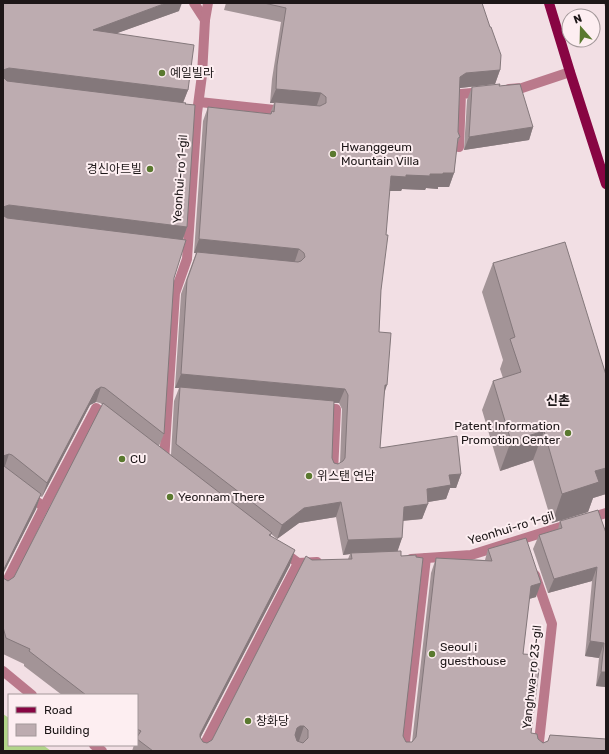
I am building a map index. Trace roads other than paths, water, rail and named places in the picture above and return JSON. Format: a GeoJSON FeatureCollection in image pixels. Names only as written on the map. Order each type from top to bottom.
{"type":"FeatureCollection","features":[{"type":"Feature","properties":{"kind":"main road"},"geometry":{"type":"LineString","coordinates":[[549,3],[606,184]]}},
{"type":"Feature","properties":{"kind":"street"},"geometry":{"type":"LineString","coordinates":[[194,3],[205,20]]}},
{"type":"Feature","properties":{"kind":"street","name":"Yeonhui-ro 1-gil"},"geometry":{"type":"LineString","coordinates":[[164,461],[172,394],[175,293],[187,254],[194,112],[199,102],[205,20],[208,3]]}},
{"type":"Feature","properties":{"kind":"street"},"geometry":{"type":"LineString","coordinates":[[459,147],[461,94],[522,88],[570,72]]}},
{"type":"Feature","properties":{"kind":"street"},"geometry":{"type":"LineString","coordinates":[[199,102],[292,112]]}},
{"type":"Feature","properties":{"kind":"street"},"geometry":{"type":"LineString","coordinates":[[313,407],[336,409],[333,472]]}},
{"type":"Feature","properties":{"kind":"street"},"geometry":{"type":"LineString","coordinates":[[3,588],[96,408],[121,427]]}},
{"type":"Feature","properties":{"kind":"street"},"geometry":{"type":"LineString","coordinates":[[152,451],[176,470]]}},
{"type":"Feature","properties":{"kind":"street"},"geometry":{"type":"LineString","coordinates":[[21,489],[44,507]]}},
{"type":"Feature","properties":{"kind":"street","name":"Yeonhui-ro 1-gil"},"geometry":{"type":"LineString","coordinates":[[404,559],[471,555],[524,542],[606,513]]}},
{"type":"Feature","properties":{"kind":"street"},"geometry":{"type":"LineString","coordinates":[[274,544],[298,563],[328,562]]}},
{"type":"Feature","properties":{"kind":"street"},"geometry":{"type":"LineString","coordinates":[[404,751],[426,558]]}},
{"type":"Feature","properties":{"kind":"street"},"geometry":{"type":"LineString","coordinates":[[201,751],[298,563]]}},
{"type":"Feature","properties":{"kind":"street","name":"Yanghwa-ro 23-gil"},"geometry":{"type":"LineString","coordinates":[[533,567],[552,624],[538,751]]}},
{"type":"Feature","properties":{"kind":"street"},"geometry":{"type":"LineString","coordinates":[[3,671],[31,694]]}},
{"type":"Feature","properties":{"kind":"place","name":"예일빌라"},"geometry":{"type":"Point","coordinates":[162,73]}},
{"type":"Feature","properties":{"kind":"place","name":"Hwanggeum Mountain Villa"},"geometry":{"type":"Point","coordinates":[333,154]}},
{"type":"Feature","properties":{"kind":"place","name":"경신아트빌"},"geometry":{"type":"Point","coordinates":[150,169]}},
{"type":"Feature","properties":{"kind":"place","name":"Patent Information Promotion Center"},"geometry":{"type":"Point","coordinates":[568,433]}},
{"type":"Feature","properties":{"kind":"place","name":"CU"},"geometry":{"type":"Point","coordinates":[122,459]}},
{"type":"Feature","properties":{"kind":"place","name":"위스탠 연남"},"geometry":{"type":"Point","coordinates":[309,476]}},
{"type":"Feature","properties":{"kind":"place","name":"Yeonnam There"},"geometry":{"type":"Point","coordinates":[170,497]}},
{"type":"Feature","properties":{"kind":"place","name":"Seoul i guesthouse"},"geometry":{"type":"Point","coordinates":[432,654]}},
{"type":"Feature","properties":{"kind":"place","name":"창화당"},"geometry":{"type":"Point","coordinates":[248,721]}},
{"type":"Feature","properties":{"kind":"district","name":"신촌"},"geometry":{"type":"Point","coordinates":[558,400]}}]}
